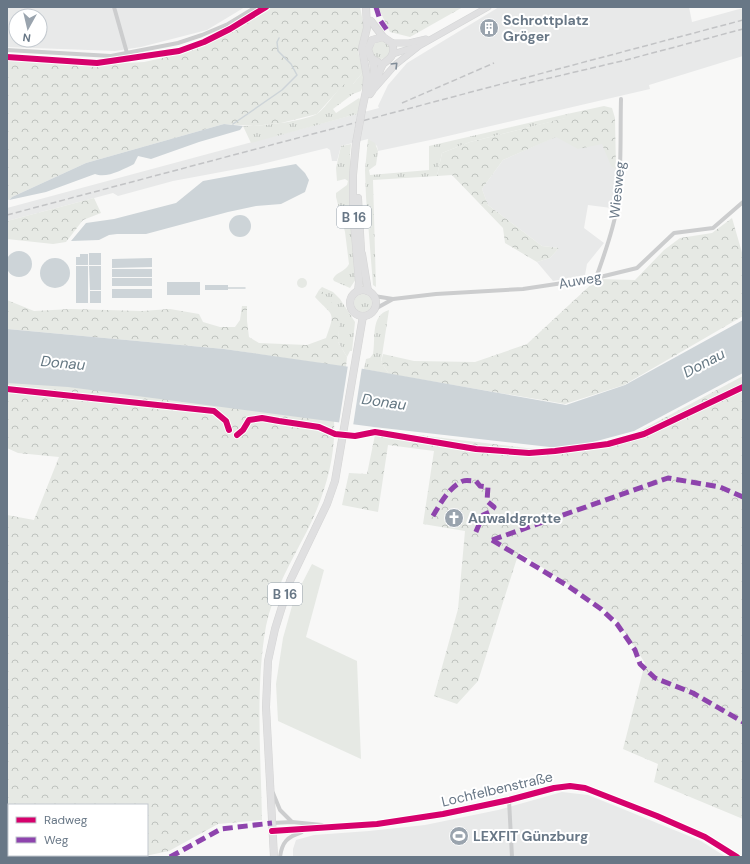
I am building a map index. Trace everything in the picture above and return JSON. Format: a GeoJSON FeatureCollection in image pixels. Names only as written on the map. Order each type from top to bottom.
{"type":"FeatureCollection","features":[{"type":"Feature","properties":{"kind":"main road","name":"B 16"},"geometry":{"type":"LineString","coordinates":[[366,7],[383,37],[392,43]]}},
{"type":"Feature","properties":{"kind":"main road","name":"B 16"},"geometry":{"type":"LineString","coordinates":[[366,7],[367,28],[362,48],[371,91]]}},
{"type":"Feature","properties":{"kind":"main road"},"geometry":{"type":"LineString","coordinates":[[433,38],[409,43],[392,43],[393,54],[418,46],[447,31],[488,7]]}},
{"type":"Feature","properties":{"kind":"main road","name":"B 16"},"geometry":{"type":"LineString","coordinates":[[371,91],[374,60],[368,49],[372,40],[372,20]]}},
{"type":"Feature","properties":{"kind":"main road"},"geometry":{"type":"LineString","coordinates":[[372,40],[383,37]]}},
{"type":"Feature","properties":{"kind":"main road"},"geometry":{"type":"LineString","coordinates":[[371,91],[395,65],[418,46]]}},
{"type":"Feature","properties":{"kind":"main road","name":"B 16"},"geometry":{"type":"LineString","coordinates":[[358,291],[353,210],[353,175],[364,109],[384,63],[393,54]]}},
{"type":"Feature","properties":{"kind":"main road"},"geometry":{"type":"LineString","coordinates":[[374,60],[384,63]]}},
{"type":"Feature","properties":{"kind":"main road","name":"B 16"},"geometry":{"type":"LineString","coordinates":[[358,143],[357,184],[362,250],[358,272]]}},
{"type":"Feature","properties":{"kind":"main road"},"geometry":{"type":"LineString","coordinates":[[362,250],[368,291]]}},
{"type":"Feature","properties":{"kind":"main road"},"geometry":{"type":"LineString","coordinates":[[358,291],[368,291],[376,300],[375,309],[370,314],[363,316],[353,313],[350,307],[351,296],[358,291]]}},
{"type":"Feature","properties":{"kind":"main road","name":"B 16"},"geometry":{"type":"LineString","coordinates":[[274,857],[266,708],[268,661],[274,629],[290,581],[328,504],[335,481],[363,316]]}},
{"type":"Feature","properties":{"kind":"street"},"geometry":{"type":"LineString","coordinates":[[114,7],[128,53]]}},
{"type":"Feature","properties":{"kind":"street"},"geometry":{"type":"LineString","coordinates":[[7,50],[111,56],[178,43],[202,35],[228,24],[256,7]]}},
{"type":"Feature","properties":{"kind":"street","name":"Wiesweg"},"geometry":{"type":"LineString","coordinates":[[596,278],[608,244],[617,208],[621,162],[621,100]]}},
{"type":"Feature","properties":{"kind":"street","name":"Auweg"},"geometry":{"type":"LineString","coordinates":[[374,296],[393,299],[436,294],[523,289],[596,278],[637,268],[674,233],[713,228],[743,202]]}},
{"type":"Feature","properties":{"kind":"street","name":"Auweg"},"geometry":{"type":"LineString","coordinates":[[375,309],[393,299]]}},
{"type":"Feature","properties":{"kind":"street"},"geometry":{"type":"LineString","coordinates":[[270,784],[280,810],[292,822]]}},
{"type":"Feature","properties":{"kind":"street","name":"Lochfelbenstraße"},"geometry":{"type":"LineString","coordinates":[[272,831],[328,826],[377,824],[418,818],[509,800],[554,788],[570,786],[585,788],[698,834],[737,857]]}},
{"type":"Feature","properties":{"kind":"street"},"geometry":{"type":"LineString","coordinates":[[509,800],[512,857]]}},
{"type":"Feature","properties":{"kind":"street"},"geometry":{"type":"LineString","coordinates":[[272,823],[292,822],[328,826]]}},
{"type":"Feature","properties":{"kind":"street"},"geometry":{"type":"LineString","coordinates":[[280,857],[282,845],[286,839],[311,828]]}},
{"type":"Feature","properties":{"kind":"shaded area"},"geometry":{"type":"Polygon","coordinates":[[[7,7],[245,7],[207,30],[141,47],[115,51],[34,48],[48,48],[48,8],[8,8],[8,47],[7,7]]]}},
{"type":"Feature","properties":{"kind":"shaded area"},"geometry":{"type":"Polygon","coordinates":[[[499,7],[689,7],[692,22],[743,8],[743,56],[649,85],[650,89],[435,139],[378,151],[377,146],[368,139],[341,146],[337,161],[332,161],[330,150],[327,148],[258,165],[173,181],[118,196],[113,193],[7,221],[7,208],[379,108],[378,106],[388,85],[407,63],[499,7]]]}},
{"type":"Feature","properties":{"kind":"shaded area"},"geometry":{"type":"Polygon","coordinates":[[[602,116],[618,175],[611,208],[588,205],[584,228],[604,243],[587,264],[585,275],[553,281],[537,262],[550,258],[559,248],[542,246],[488,205],[482,189],[503,160],[602,116]]]}},
{"type":"Feature","properties":{"kind":"shaded area"},"geometry":{"type":"Polygon","coordinates":[[[562,792],[588,795],[701,841],[726,857],[293,857],[293,849],[296,840],[314,835],[425,825],[498,810],[562,792]]]}},
{"type":"Feature","properties":{"kind":"green space"},"geometry":{"type":"Polygon","coordinates":[[[266,7],[360,7],[364,27],[358,51],[363,72],[353,84],[344,84],[317,114],[281,123],[254,126],[224,124],[86,163],[12,197],[7,201],[7,57],[92,65],[144,62],[181,54],[230,29],[266,7]]]}},
{"type":"Feature","properties":{"kind":"green space"},"geometry":{"type":"Polygon","coordinates":[[[378,7],[463,7],[410,37],[390,32],[378,7]]]}},
{"type":"Feature","properties":{"kind":"green space"},"geometry":{"type":"Polygon","coordinates":[[[381,41],[385,42],[389,46],[389,54],[385,58],[381,59],[377,58],[373,54],[372,50],[373,46],[377,42],[381,41]]]}},
{"type":"Feature","properties":{"kind":"green space"},"geometry":{"type":"Polygon","coordinates":[[[363,72],[364,82],[361,91],[353,94],[333,109],[336,113],[359,98],[362,102],[357,114],[251,143],[243,126],[259,126],[311,117],[323,109],[344,84],[353,84],[363,72]]]}},
{"type":"Feature","properties":{"kind":"green space"},"geometry":{"type":"Polygon","coordinates":[[[604,106],[612,108],[615,118],[616,169],[611,166],[602,144],[578,149],[556,137],[503,160],[482,189],[488,205],[542,246],[559,248],[550,258],[537,262],[505,243],[503,228],[452,175],[437,176],[442,153],[470,142],[565,118],[567,114],[604,106]]]}},
{"type":"Feature","properties":{"kind":"green space"},"geometry":{"type":"Polygon","coordinates":[[[567,114],[566,118],[470,142],[442,153],[437,176],[373,180],[376,287],[373,285],[365,170],[368,139],[375,143],[378,151],[376,165],[369,170],[370,175],[429,170],[429,146],[567,114]]]}},
{"type":"Feature","properties":{"kind":"green space"},"geometry":{"type":"Polygon","coordinates":[[[351,144],[350,155],[356,279],[350,288],[334,281],[333,279],[349,264],[345,232],[336,197],[336,193],[347,185],[348,181],[345,179],[337,181],[336,168],[341,146],[351,144]]]}},
{"type":"Feature","properties":{"kind":"green space"},"geometry":{"type":"Polygon","coordinates":[[[94,198],[101,213],[83,220],[66,242],[53,244],[7,239],[7,221],[94,198]]]}},
{"type":"Feature","properties":{"kind":"green space"},"geometry":{"type":"Polygon","coordinates":[[[732,218],[743,256],[743,316],[624,385],[565,404],[389,374],[381,362],[383,354],[414,361],[475,362],[527,344],[597,279],[635,280],[664,250],[680,238],[712,233],[732,218]]]}},
{"type":"Feature","properties":{"kind":"green space"},"geometry":{"type":"Polygon","coordinates":[[[300,278],[304,278],[306,279],[306,287],[300,288],[297,285],[297,281],[300,278]]]}},
{"type":"Feature","properties":{"kind":"green space"},"geometry":{"type":"Polygon","coordinates":[[[322,287],[333,292],[340,299],[355,322],[352,351],[350,351],[347,357],[338,342],[339,318],[322,291],[319,290],[322,287]]]}},
{"type":"Feature","properties":{"kind":"green space"},"geometry":{"type":"Polygon","coordinates":[[[319,290],[322,291],[336,308],[340,318],[338,342],[347,357],[346,367],[224,349],[7,329],[7,300],[34,311],[71,309],[142,311],[170,309],[199,314],[203,322],[220,327],[235,327],[240,320],[242,306],[247,306],[249,337],[259,343],[307,345],[326,338],[331,323],[331,314],[315,297],[319,290]]]}},
{"type":"Feature","properties":{"kind":"green space"},"geometry":{"type":"Polygon","coordinates":[[[363,294],[369,297],[372,303],[369,309],[363,312],[357,309],[354,303],[357,297],[363,294]]]}},
{"type":"Feature","properties":{"kind":"green space"},"geometry":{"type":"Polygon","coordinates":[[[389,310],[381,362],[389,374],[364,369],[366,359],[370,358],[373,354],[376,322],[383,313],[389,310]]]}},
{"type":"Feature","properties":{"kind":"green space"},"geometry":{"type":"Polygon","coordinates":[[[743,376],[743,819],[654,782],[658,764],[623,749],[645,663],[617,620],[602,607],[519,552],[478,681],[457,704],[434,696],[458,609],[465,531],[423,524],[434,451],[388,445],[378,512],[342,505],[349,473],[367,474],[376,430],[568,453],[634,434],[743,376]]]}},
{"type":"Feature","properties":{"kind":"green space"},"geometry":{"type":"Polygon","coordinates":[[[7,382],[68,386],[334,421],[331,464],[324,491],[307,531],[278,589],[266,626],[260,698],[262,820],[218,824],[169,851],[148,855],[148,804],[8,804],[7,809],[7,515],[34,520],[59,457],[18,453],[7,448],[7,382]]]}},
{"type":"Feature","properties":{"kind":"green space"},"geometry":{"type":"Polygon","coordinates":[[[312,564],[324,570],[306,637],[357,661],[361,759],[278,721],[276,684],[283,638],[294,599],[312,564]]]}},
{"type":"Feature","properties":{"kind":"water"},"geometry":{"type":"Polygon","coordinates":[[[224,124],[243,126],[240,130],[199,142],[151,159],[138,156],[134,164],[115,173],[104,175],[95,174],[46,192],[9,200],[12,197],[86,163],[224,124]]]}},
{"type":"Feature","properties":{"kind":"water"},"geometry":{"type":"Polygon","coordinates":[[[296,164],[305,173],[309,180],[305,192],[281,204],[256,206],[228,212],[146,234],[117,234],[109,235],[99,240],[71,241],[86,223],[114,219],[176,203],[203,181],[296,164]]]}},
{"type":"Feature","properties":{"kind":"water"},"geometry":{"type":"Polygon","coordinates":[[[240,215],[248,218],[251,226],[248,234],[240,237],[232,234],[229,226],[232,218],[240,215]]]}},
{"type":"Feature","properties":{"kind":"water"},"geometry":{"type":"Polygon","coordinates":[[[19,251],[28,255],[32,264],[28,273],[19,277],[10,273],[6,264],[10,255],[19,251]]]}},
{"type":"Feature","properties":{"kind":"water"},"geometry":{"type":"Polygon","coordinates":[[[89,253],[101,253],[101,265],[89,265],[89,253]]]}},
{"type":"Feature","properties":{"kind":"water"},"geometry":{"type":"Polygon","coordinates":[[[80,254],[88,254],[88,265],[76,265],[76,257],[80,257],[80,254]]]}},
{"type":"Feature","properties":{"kind":"water"},"geometry":{"type":"Polygon","coordinates":[[[55,258],[66,262],[70,273],[66,284],[55,288],[44,284],[40,273],[44,262],[55,258]]]}},
{"type":"Feature","properties":{"kind":"water"},"geometry":{"type":"Polygon","coordinates":[[[152,258],[152,267],[112,268],[112,259],[152,258]]]}},
{"type":"Feature","properties":{"kind":"water"},"geometry":{"type":"Polygon","coordinates":[[[76,266],[88,266],[88,291],[76,291],[76,266]]]}},
{"type":"Feature","properties":{"kind":"water"},"geometry":{"type":"Polygon","coordinates":[[[89,266],[101,266],[101,290],[90,290],[89,266]]]}},
{"type":"Feature","properties":{"kind":"water"},"geometry":{"type":"Polygon","coordinates":[[[112,269],[152,269],[152,277],[112,277],[112,269]]]}},
{"type":"Feature","properties":{"kind":"water"},"geometry":{"type":"Polygon","coordinates":[[[112,278],[152,278],[152,286],[112,286],[112,278]]]}},
{"type":"Feature","properties":{"kind":"water"},"geometry":{"type":"Polygon","coordinates":[[[167,282],[200,282],[200,295],[167,295],[167,282]]]}},
{"type":"Feature","properties":{"kind":"water"},"geometry":{"type":"Polygon","coordinates":[[[205,285],[228,285],[228,290],[205,290],[205,285]]]}},
{"type":"Feature","properties":{"kind":"water"},"geometry":{"type":"Polygon","coordinates":[[[112,289],[152,289],[152,298],[112,298],[112,289]]]}},
{"type":"Feature","properties":{"kind":"water"},"geometry":{"type":"Polygon","coordinates":[[[76,291],[88,291],[88,303],[76,303],[76,291]]]}},
{"type":"Feature","properties":{"kind":"water"},"geometry":{"type":"Polygon","coordinates":[[[90,291],[101,291],[101,303],[90,303],[90,291]]]}},
{"type":"Feature","properties":{"kind":"water","name":"Donau"},"geometry":{"type":"Polygon","coordinates":[[[743,320],[743,373],[634,431],[567,449],[374,427],[68,387],[7,383],[7,329],[224,349],[364,369],[566,405],[625,385],[743,320]]]}},
{"type":"Feature","properties":{"kind":"pier"},"geometry":{"type":"Polygon","coordinates":[[[348,365],[362,367],[353,426],[339,423],[348,365]]]}},
{"type":"Feature","properties":{"kind":"waterway"},"geometry":{"type":"LineString","coordinates":[[233,124],[282,90],[297,75],[291,64],[278,51],[277,42],[279,38]]}},
{"type":"Feature","properties":{"kind":"waterway"},"geometry":{"type":"LineString","coordinates":[[228,288],[245,288]]}},
{"type":"Feature","properties":{"kind":"railway"},"geometry":{"type":"LineString","coordinates":[[7,215],[743,20]]}},
{"type":"Feature","properties":{"kind":"railway"},"geometry":{"type":"LineString","coordinates":[[520,85],[626,60],[743,29]]}},
{"type":"Feature","properties":{"kind":"railway"},"geometry":{"type":"LineString","coordinates":[[402,103],[494,63]]}},
{"type":"Feature","properties":{"kind":"marked path"},"geometry":{"type":"LineString","coordinates":[[376,7],[380,20],[389,33]]}},
{"type":"Feature","properties":{"kind":"marked path"},"geometry":{"type":"LineString","coordinates":[[492,540],[668,478],[720,487],[743,497]]}},
{"type":"Feature","properties":{"kind":"marked path"},"geometry":{"type":"LineString","coordinates":[[433,516],[445,496],[453,487],[463,481],[476,481],[480,486],[488,487],[487,501],[494,507],[490,512],[483,515],[475,534]]}},
{"type":"Feature","properties":{"kind":"marked path"},"geometry":{"type":"LineString","coordinates":[[492,540],[568,586],[601,609],[617,624],[635,650],[640,664],[655,678],[693,693],[743,722]]}},
{"type":"Feature","properties":{"kind":"marked path"},"geometry":{"type":"LineString","coordinates":[[170,857],[221,829],[272,823]]}},
{"type":"Feature","properties":{"kind":"marked path"},"geometry":{"type":"LineString","coordinates":[[138,856],[144,857]]}},
{"type":"Feature","properties":{"kind":"cycle path"},"geometry":{"type":"LineString","coordinates":[[7,57],[97,63],[179,51],[204,42],[230,29],[266,7]]}},
{"type":"Feature","properties":{"kind":"cycle path"},"geometry":{"type":"LineString","coordinates":[[237,435],[243,430],[249,420],[262,418],[319,427],[335,434],[355,436],[375,432],[476,449],[529,453],[555,451],[608,444],[644,434],[743,387]]}},
{"type":"Feature","properties":{"kind":"cycle path"},"geometry":{"type":"LineString","coordinates":[[7,389],[214,411],[226,421],[229,430]]}},
{"type":"Feature","properties":{"kind":"cycle path"},"geometry":{"type":"LineString","coordinates":[[272,831],[377,824],[443,814],[509,800],[554,788],[570,786],[585,788],[657,816],[705,837],[737,857]]}},
{"type":"Feature","properties":{"kind":"place","name":"Schrottplatz Gröger"},"geometry":{"type":"Point","coordinates":[489,28]}},
{"type":"Feature","properties":{"kind":"place","name":"Auwaldgrotte"},"geometry":{"type":"Point","coordinates":[454,518]}},
{"type":"Feature","properties":{"kind":"place","name":"LEXFIT Günzburg"},"geometry":{"type":"Point","coordinates":[459,836]}}]}
